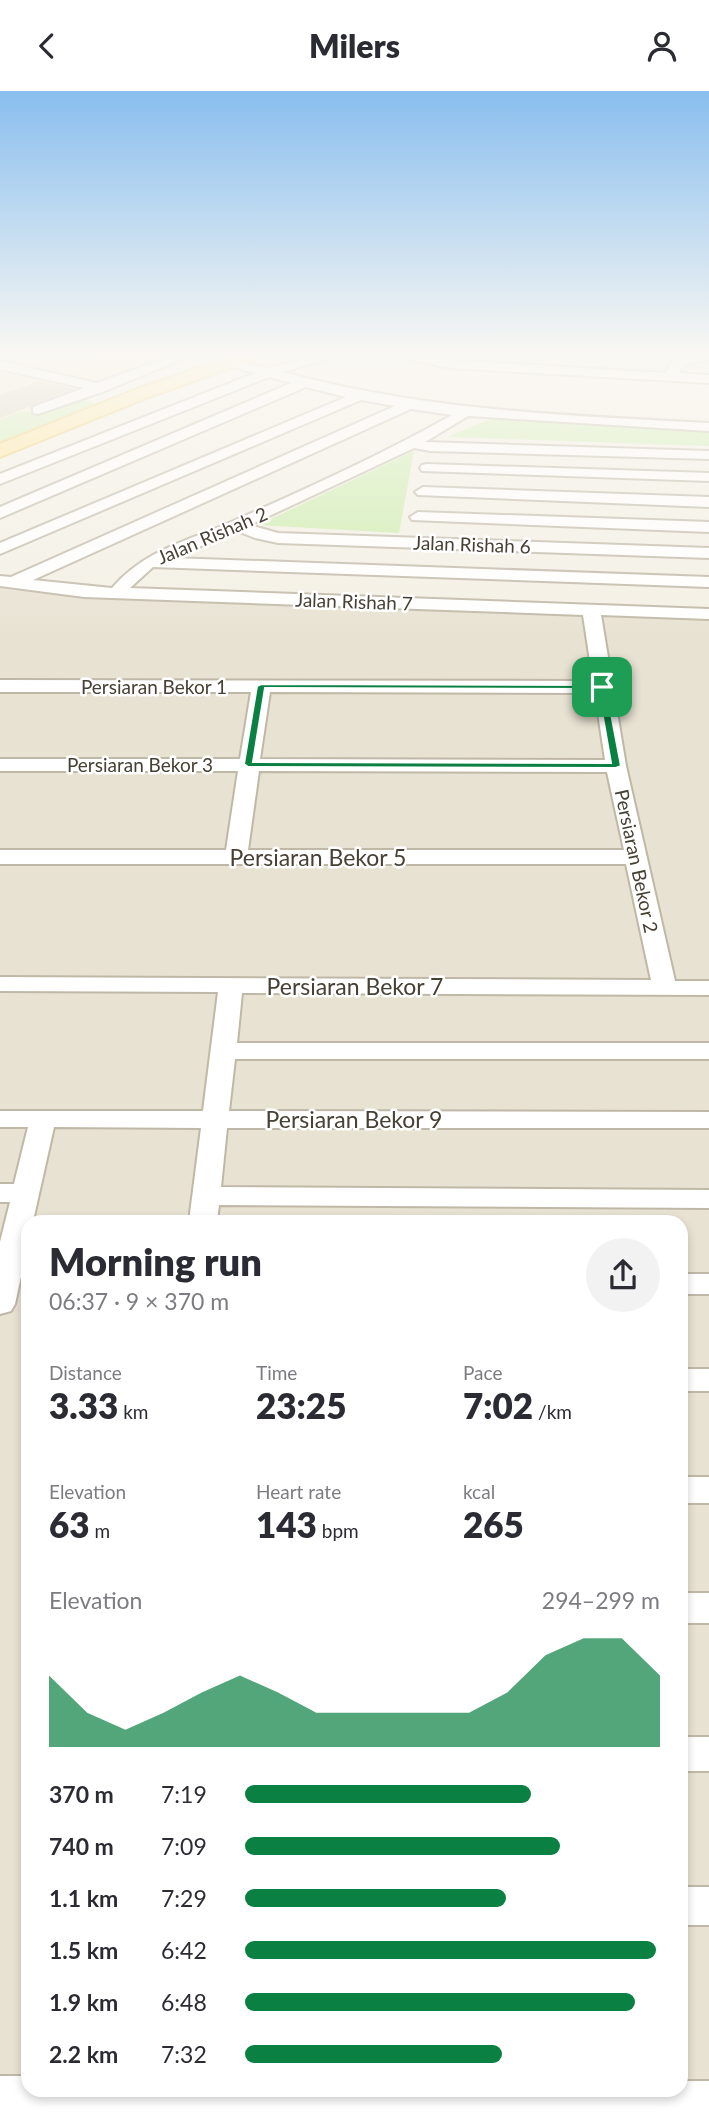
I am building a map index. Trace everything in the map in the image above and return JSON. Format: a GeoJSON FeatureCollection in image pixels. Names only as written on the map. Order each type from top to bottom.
{"type":"FeatureCollection","features":[{"type":"Feature","properties":{"kind":"street"},"geometry":{"type":"LineString","coordinates":[[0,479],[73,450],[278,506]]}},
{"type":"Feature","properties":{"kind":"street"},"geometry":{"type":"LineString","coordinates":[[0,513],[150,450]]}},
{"type":"Feature","properties":{"kind":"street"},"geometry":{"type":"LineString","coordinates":[[0,549],[237,450]]}},
{"type":"Feature","properties":{"kind":"street"},"geometry":{"type":"LineString","coordinates":[[6,582],[310,450]]}},
{"type":"Feature","properties":{"kind":"street","name":"Jalan Rishah 2"},"geometry":{"type":"LineString","coordinates":[[117,593],[134,573],[149,562],[237,525],[398,450]]}},
{"type":"Feature","properties":{"kind":"street"},"geometry":{"type":"LineString","coordinates":[[412,542],[430,450]]}},
{"type":"Feature","properties":{"kind":"street"},"geometry":{"type":"LineString","coordinates":[[520,450],[709,455]]}},
{"type":"Feature","properties":{"kind":"street"},"geometry":{"type":"LineString","coordinates":[[634,453],[639,550]]}},
{"type":"Feature","properties":{"kind":"street"},"geometry":{"type":"LineString","coordinates":[[427,468],[709,477]]}},
{"type":"Feature","properties":{"kind":"street"},"geometry":{"type":"LineString","coordinates":[[423,492],[709,502]]}},
{"type":"Feature","properties":{"kind":"street"},"geometry":{"type":"LineString","coordinates":[[418,517],[709,527]]}},
{"type":"Feature","properties":{"kind":"street","name":"Jalan Rishah 6"},"geometry":{"type":"LineString","coordinates":[[237,525],[261,535],[278,538],[709,553]]}},
{"type":"Feature","properties":{"kind":"street"},"geometry":{"type":"LineString","coordinates":[[483,606],[490,545]]}},
{"type":"Feature","properties":{"kind":"street"},"geometry":{"type":"LineString","coordinates":[[149,562],[709,582]]}},
{"type":"Feature","properties":{"kind":"street","name":"Jalan Rishah 7"},"geometry":{"type":"LineString","coordinates":[[6,582],[51,589],[117,593],[709,614]]}},
{"type":"Feature","properties":{"kind":"street","name":"Persiaran Bekor 2"},"geometry":{"type":"LineString","coordinates":[[591,610],[616,766],[664,987]]}},
{"type":"Feature","properties":{"kind":"street","name":"Persiaran Bekor 1"},"geometry":{"type":"LineString","coordinates":[[0,686],[602,687]]}},
{"type":"Feature","properties":{"kind":"street"},"geometry":{"type":"LineString","coordinates":[[236,857],[261,686]]}},
{"type":"Feature","properties":{"kind":"street","name":"Persiaran Bekor 3"},"geometry":{"type":"LineString","coordinates":[[0,765],[616,766]]}},
{"type":"Feature","properties":{"kind":"street","name":"Persiaran Bekor 5"},"geometry":{"type":"LineString","coordinates":[[0,857],[636,857]]}},
{"type":"Feature","properties":{"kind":"street","name":"Persiaran Bekor 7"},"geometry":{"type":"LineString","coordinates":[[0,984],[709,988]]}},
{"type":"Feature","properties":{"kind":"street"},"geometry":{"type":"LineString","coordinates":[[231,985],[204,1209],[709,1199]]}},
{"type":"Feature","properties":{"kind":"street"},"geometry":{"type":"LineString","coordinates":[[222,1051],[709,1051]]}},
{"type":"Feature","properties":{"kind":"street","name":"Persiaran Bekor 9"},"geometry":{"type":"LineString","coordinates":[[0,1119],[709,1119]]}},
{"type":"Feature","properties":{"kind":"street"},"geometry":{"type":"LineString","coordinates":[[2,1287],[14,1193],[43,1119]]}},
{"type":"Feature","properties":{"kind":"street"},"geometry":{"type":"LineString","coordinates":[[688,1284],[709,1284]]}},
{"type":"Feature","properties":{"kind":"street"},"geometry":{"type":"LineString","coordinates":[[688,1380],[709,1380]]}},
{"type":"Feature","properties":{"kind":"street"},"geometry":{"type":"LineString","coordinates":[[688,1490],[709,1490]]}},
{"type":"Feature","properties":{"kind":"street"},"geometry":{"type":"LineString","coordinates":[[688,1608],[709,1608]]}},
{"type":"Feature","properties":{"kind":"street"},"geometry":{"type":"LineString","coordinates":[[688,1754],[709,1754]]}},
{"type":"Feature","properties":{"kind":"street"},"geometry":{"type":"LineString","coordinates":[[688,1906],[709,1906]]}},
{"type":"Feature","properties":{"kind":"street"},"geometry":{"type":"LineString","coordinates":[[0,2098],[101,2103],[709,2103]]}},
{"type":"Feature","properties":{"kind":"shaded area"},"geometry":{"type":"Polygon","coordinates":[[[0,588],[76,597],[709,619],[709,2119],[0,2119],[0,588]]]}},
{"type":"Feature","properties":{"kind":"green space"},"geometry":{"type":"Polygon","coordinates":[[[414,451],[399,533],[258,525],[414,451]]]}},
{"type":"Feature","properties":{"kind":"route"},"geometry":{"type":"LineString","coordinates":[[261,686],[602,687],[616,766],[248,764],[261,686]]}}]}
